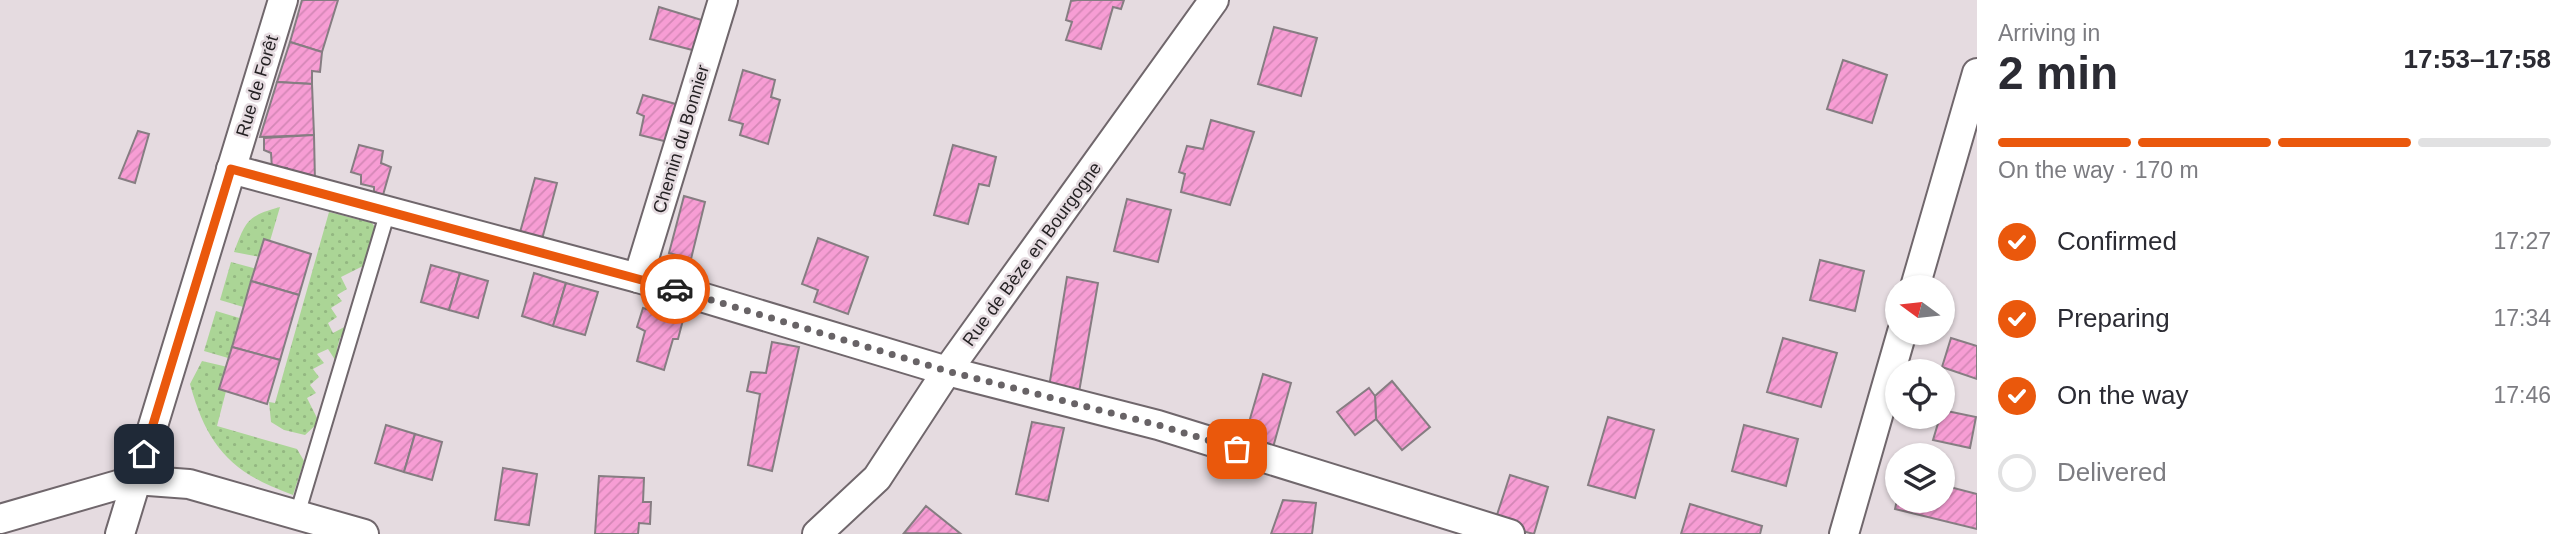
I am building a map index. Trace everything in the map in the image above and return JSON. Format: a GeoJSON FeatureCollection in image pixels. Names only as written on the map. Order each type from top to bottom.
{"type":"FeatureCollection","features":[{"type":"Feature","properties":{"kind":"street","name":"Rue de Forêt"},"geometry":{"type":"LineString","coordinates":[[120,534],[283,0]]}},
{"type":"Feature","properties":{"kind":"street","name":"Chemin du Bonnier"},"geometry":{"type":"LineString","coordinates":[[638,278],[723,0]]}},
{"type":"Feature","properties":{"kind":"street","name":"Rue de Bèze en Bourgogne"},"geometry":{"type":"LineString","coordinates":[[817,534],[877,478],[947,371],[1214,0]]}},
{"type":"Feature","properties":{"kind":"street"},"geometry":{"type":"LineString","coordinates":[[1919,275],[1973,100],[1977,73]]}},
{"type":"Feature","properties":{"kind":"street"},"geometry":{"type":"LineString","coordinates":[[231,169],[638,278],[947,371],[1158,425],[1510,534]]}},
{"type":"Feature","properties":{"kind":"street"},"geometry":{"type":"LineString","coordinates":[[1844,534],[1898,345]]}},
{"type":"Feature","properties":{"kind":"street"},"geometry":{"type":"LineString","coordinates":[[0,519],[135,481],[189,484],[364,534]]}},
{"type":"Feature","properties":{"kind":"lane"},"geometry":{"type":"LineString","coordinates":[[297,515],[388,211]]}},
{"type":"Feature","properties":{"kind":"green space"},"geometry":{"type":"Polygon","coordinates":[[[280,207],[265,258],[234,252],[249,221],[261,213],[280,207]]]}},
{"type":"Feature","properties":{"kind":"green space"},"geometry":{"type":"Polygon","coordinates":[[[329,212],[372,223],[379,233],[371,262],[341,277],[347,289],[337,295],[342,301],[331,308],[337,317],[328,323],[333,333],[352,323],[340,338],[337,349],[341,369],[328,349],[317,354],[324,363],[313,369],[319,377],[310,385],[316,393],[307,398],[319,422],[305,435],[284,430],[271,422],[269,402],[275,403],[329,212]]]}},
{"type":"Feature","properties":{"kind":"green space"},"geometry":{"type":"Polygon","coordinates":[[[231,262],[261,270],[250,309],[220,300],[231,262]]]}},
{"type":"Feature","properties":{"kind":"green space"},"geometry":{"type":"Polygon","coordinates":[[[216,311],[246,320],[235,360],[204,351],[216,311]]]}},
{"type":"Feature","properties":{"kind":"green space"},"geometry":{"type":"Polygon","coordinates":[[[202,361],[232,368],[217,426],[297,449],[304,461],[293,495],[253,477],[238,467],[214,441],[190,384],[202,361]]]}},
{"type":"Feature","properties":{"kind":"building"},"geometry":{"type":"Polygon","coordinates":[[[302,0],[338,0],[322,52],[290,42],[302,0]]]}},
{"type":"Feature","properties":{"kind":"building"},"geometry":{"type":"Polygon","coordinates":[[[1124,0],[1121,9],[1113,7],[1101,49],[1066,40],[1072,22],[1066,20],[1071,1],[1124,0]]]}},
{"type":"Feature","properties":{"kind":"building"},"geometry":{"type":"Polygon","coordinates":[[[659,7],[708,22],[700,52],[650,39],[659,7]]]}},
{"type":"Feature","properties":{"kind":"building"},"geometry":{"type":"Polygon","coordinates":[[[1274,27],[1317,38],[1301,96],[1258,84],[1274,27]]]}},
{"type":"Feature","properties":{"kind":"building"},"geometry":{"type":"Polygon","coordinates":[[[290,42],[322,52],[320,72],[312,71],[312,84],[277,82],[290,42]]]}},
{"type":"Feature","properties":{"kind":"building"},"geometry":{"type":"Polygon","coordinates":[[[1843,60],[1887,75],[1872,123],[1827,109],[1843,60]]]}},
{"type":"Feature","properties":{"kind":"building"},"geometry":{"type":"Polygon","coordinates":[[[743,70],[775,80],[771,97],[780,100],[768,144],[740,135],[743,124],[729,120],[743,70]]]}},
{"type":"Feature","properties":{"kind":"building"},"geometry":{"type":"Polygon","coordinates":[[[277,82],[312,84],[314,135],[260,137],[277,82]]]}},
{"type":"Feature","properties":{"kind":"building"},"geometry":{"type":"Polygon","coordinates":[[[643,95],[683,106],[672,143],[640,135],[644,116],[637,113],[643,95]]]}},
{"type":"Feature","properties":{"kind":"building"},"geometry":{"type":"Polygon","coordinates":[[[1211,120],[1254,132],[1230,205],[1181,192],[1185,174],[1179,172],[1187,146],[1203,149],[1211,120]]]}},
{"type":"Feature","properties":{"kind":"building"},"geometry":{"type":"Polygon","coordinates":[[[138,131],[149,134],[135,183],[119,178],[138,131]]]}},
{"type":"Feature","properties":{"kind":"building"},"geometry":{"type":"Polygon","coordinates":[[[314,135],[315,182],[289,180],[287,168],[272,169],[271,153],[264,150],[264,138],[314,135]]]}},
{"type":"Feature","properties":{"kind":"building"},"geometry":{"type":"Polygon","coordinates":[[[359,145],[383,151],[381,163],[391,167],[383,195],[374,192],[374,187],[361,184],[361,175],[351,172],[359,145]]]}},
{"type":"Feature","properties":{"kind":"building"},"geometry":{"type":"Polygon","coordinates":[[[953,145],[996,157],[989,186],[979,184],[968,224],[934,215],[953,145]]]}},
{"type":"Feature","properties":{"kind":"building"},"geometry":{"type":"Polygon","coordinates":[[[535,178],[557,183],[541,243],[519,236],[535,178]]]}},
{"type":"Feature","properties":{"kind":"building"},"geometry":{"type":"Polygon","coordinates":[[[684,196],[705,202],[691,259],[669,253],[684,196]]]}},
{"type":"Feature","properties":{"kind":"building"},"geometry":{"type":"Polygon","coordinates":[[[1127,199],[1171,210],[1158,262],[1114,251],[1127,199]]]}},
{"type":"Feature","properties":{"kind":"building"},"geometry":{"type":"Polygon","coordinates":[[[818,238],[868,257],[848,314],[814,302],[818,290],[802,284],[818,238]]]}},
{"type":"Feature","properties":{"kind":"building"},"geometry":{"type":"Polygon","coordinates":[[[264,239],[311,254],[299,295],[251,281],[264,239]]]}},
{"type":"Feature","properties":{"kind":"building"},"geometry":{"type":"Polygon","coordinates":[[[1820,260],[1864,271],[1855,311],[1810,300],[1820,260]]]}},
{"type":"Feature","properties":{"kind":"building"},"geometry":{"type":"Polygon","coordinates":[[[431,265],[460,273],[449,310],[421,302],[431,265]]]}},
{"type":"Feature","properties":{"kind":"building"},"geometry":{"type":"Polygon","coordinates":[[[460,273],[488,281],[478,318],[449,310],[460,273]]]}},
{"type":"Feature","properties":{"kind":"building"},"geometry":{"type":"Polygon","coordinates":[[[534,273],[566,283],[553,326],[522,316],[534,273]]]}},
{"type":"Feature","properties":{"kind":"building"},"geometry":{"type":"Polygon","coordinates":[[[1067,277],[1098,283],[1079,392],[1049,387],[1067,277]]]}},
{"type":"Feature","properties":{"kind":"building"},"geometry":{"type":"Polygon","coordinates":[[[251,281],[299,295],[280,360],[232,347],[251,281]]]}},
{"type":"Feature","properties":{"kind":"building"},"geometry":{"type":"Polygon","coordinates":[[[566,283],[598,292],[585,335],[553,326],[566,283]]]}},
{"type":"Feature","properties":{"kind":"building"},"geometry":{"type":"Polygon","coordinates":[[[643,308],[683,320],[678,339],[673,339],[664,370],[637,361],[645,331],[637,327],[643,308]]]}},
{"type":"Feature","properties":{"kind":"building"},"geometry":{"type":"Polygon","coordinates":[[[1783,338],[1837,353],[1821,407],[1767,392],[1783,338]]]}},
{"type":"Feature","properties":{"kind":"building"},"geometry":{"type":"Polygon","coordinates":[[[1955,339],[1977,346],[1977,379],[1955,371],[1955,359],[1944,359],[1949,345],[1955,345],[1955,339]]]}},
{"type":"Feature","properties":{"kind":"building"},"geometry":{"type":"Polygon","coordinates":[[[772,342],[799,347],[772,471],[748,465],[760,394],[747,391],[751,372],[766,373],[772,342]]]}},
{"type":"Feature","properties":{"kind":"building"},"geometry":{"type":"Polygon","coordinates":[[[232,347],[280,360],[267,404],[219,389],[232,347]]]}},
{"type":"Feature","properties":{"kind":"building"},"geometry":{"type":"Polygon","coordinates":[[[1263,374],[1291,383],[1272,451],[1243,443],[1263,374]]]}},
{"type":"Feature","properties":{"kind":"building"},"geometry":{"type":"Polygon","coordinates":[[[1392,381],[1430,427],[1402,450],[1376,419],[1375,396],[1392,381]]]}},
{"type":"Feature","properties":{"kind":"building"},"geometry":{"type":"Polygon","coordinates":[[[1369,388],[1375,396],[1376,419],[1355,435],[1337,412],[1369,388]]]}},
{"type":"Feature","properties":{"kind":"building"},"geometry":{"type":"Polygon","coordinates":[[[1955,413],[1976,417],[1970,448],[1933,440],[1936,429],[1955,429],[1955,413]]]}},
{"type":"Feature","properties":{"kind":"building"},"geometry":{"type":"Polygon","coordinates":[[[1608,417],[1654,430],[1635,498],[1588,485],[1608,417]]]}},
{"type":"Feature","properties":{"kind":"building"},"geometry":{"type":"Polygon","coordinates":[[[1032,422],[1064,428],[1048,501],[1016,494],[1032,422]]]}},
{"type":"Feature","properties":{"kind":"building"},"geometry":{"type":"Polygon","coordinates":[[[386,425],[415,434],[404,472],[375,463],[386,425]]]}},
{"type":"Feature","properties":{"kind":"building"},"geometry":{"type":"Polygon","coordinates":[[[1744,425],[1798,439],[1786,486],[1732,471],[1744,425]]]}},
{"type":"Feature","properties":{"kind":"building"},"geometry":{"type":"Polygon","coordinates":[[[415,434],[442,442],[432,480],[404,472],[415,434]]]}},
{"type":"Feature","properties":{"kind":"building"},"geometry":{"type":"Polygon","coordinates":[[[503,468],[537,474],[529,525],[495,520],[503,468]]]}},
{"type":"Feature","properties":{"kind":"building"},"geometry":{"type":"Polygon","coordinates":[[[1510,475],[1548,487],[1534,534],[1494,524],[1510,475]]]}},
{"type":"Feature","properties":{"kind":"building"},"geometry":{"type":"Polygon","coordinates":[[[599,476],[644,478],[643,502],[651,502],[650,524],[639,523],[638,534],[595,534],[599,476]]]}},
{"type":"Feature","properties":{"kind":"building"},"geometry":{"type":"Polygon","coordinates":[[[1955,488],[1977,494],[1977,529],[1911,513],[1955,513],[1955,488]]]}},
{"type":"Feature","properties":{"kind":"building"},"geometry":{"type":"Polygon","coordinates":[[[1283,500],[1316,503],[1312,534],[1271,534],[1283,500]]]}},
{"type":"Feature","properties":{"kind":"building"},"geometry":{"type":"Polygon","coordinates":[[[1690,504],[1762,526],[1760,534],[1681,534],[1690,504]]]}},
{"type":"Feature","properties":{"kind":"building"},"geometry":{"type":"Polygon","coordinates":[[[926,506],[961,534],[904,533],[926,506]]]}},
{"type":"Feature","properties":{"kind":"way so far"},"geometry":{"type":"LineString","coordinates":[[675,289],[947,371],[1158,425],[1237,449]]}},
{"type":"Feature","properties":{"kind":"route"},"geometry":{"type":"LineString","coordinates":[[144,454],[231,169],[675,289]]}}]}
